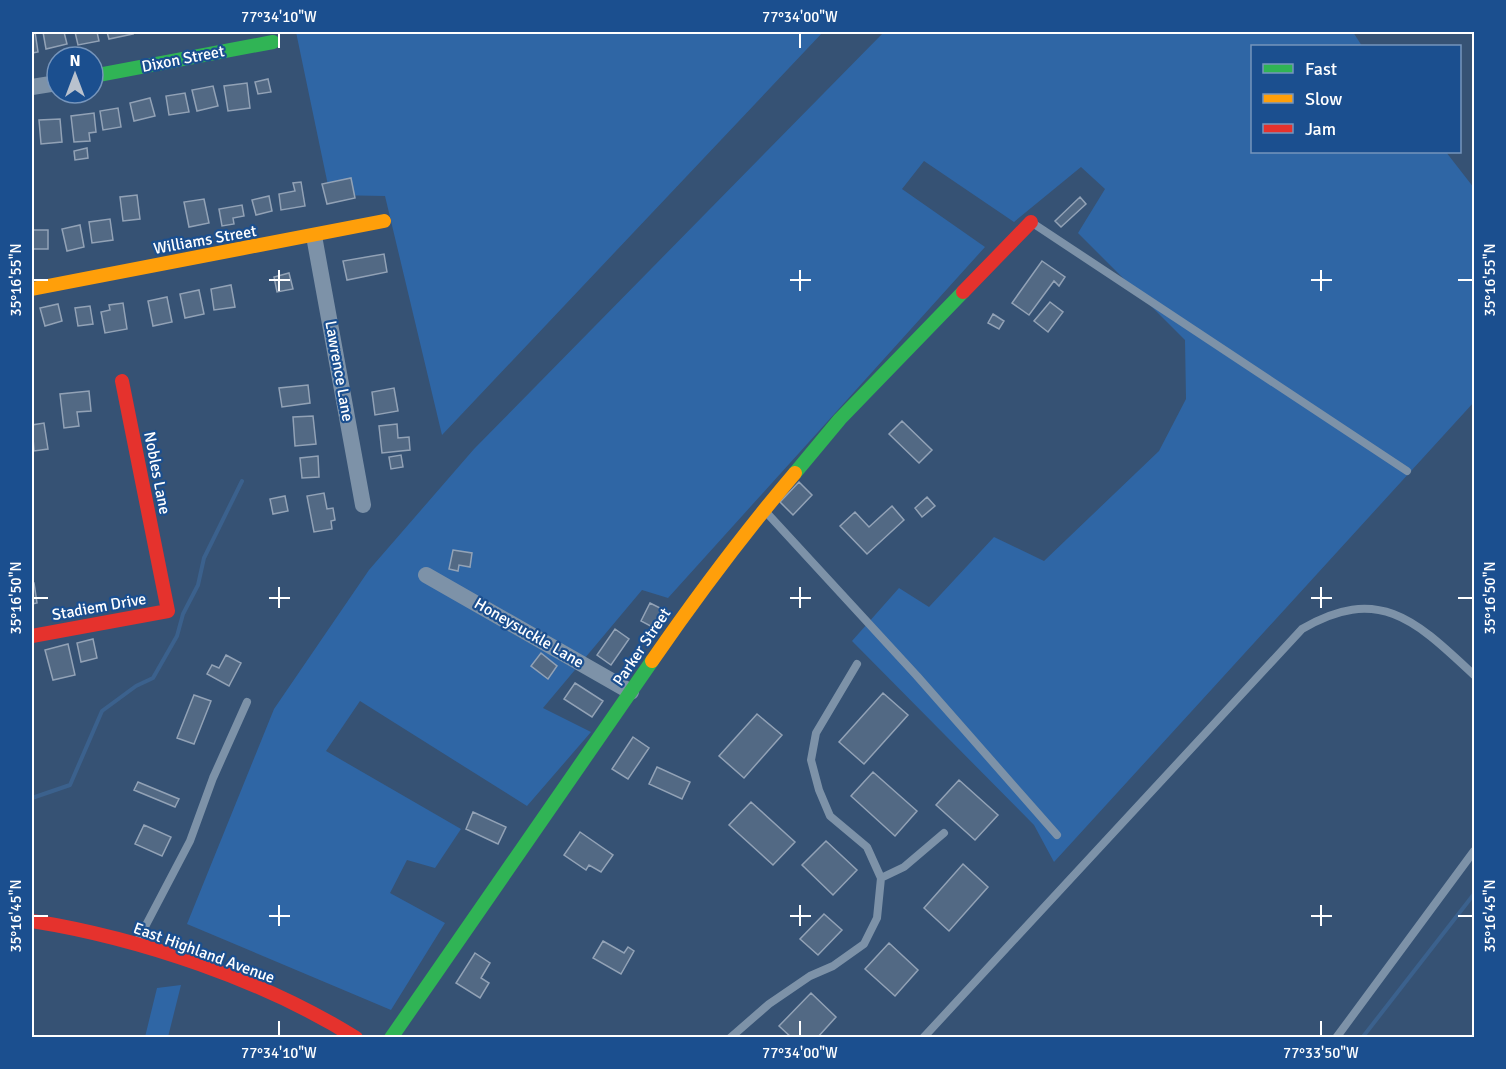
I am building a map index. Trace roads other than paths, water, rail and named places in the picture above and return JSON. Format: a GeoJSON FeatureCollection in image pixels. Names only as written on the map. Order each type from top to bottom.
{"type":"FeatureCollection","features":[{"type":"Feature","properties":{"kind":"street","name":"Dixon Street"},"geometry":{"type":"LineString","coordinates":[[105,74],[273,42]]}},
{"type":"Feature","properties":{"kind":"street","name":"Williams Street"},"geometry":{"type":"LineString","coordinates":[[32,289],[384,221]]}},
{"type":"Feature","properties":{"kind":"street","name":"Parker Street"},"geometry":{"type":"LineString","coordinates":[[391,1038],[696,598],[764,509],[840,419],[1031,222]]}},
{"type":"Feature","properties":{"kind":"street","name":"Lawrence Lane"},"geometry":{"type":"LineString","coordinates":[[314,236],[363,505]]}},
{"type":"Feature","properties":{"kind":"street","name":"Nobles Lane"},"geometry":{"type":"LineString","coordinates":[[122,381],[159,571]]}},
{"type":"Feature","properties":{"kind":"street","name":"Stadiem Drive"},"geometry":{"type":"LineString","coordinates":[[32,636],[168,611],[159,571]]}},
{"type":"Feature","properties":{"kind":"street","name":"Honeysuckle Lane"},"geometry":{"type":"LineString","coordinates":[[426,575],[631,692]]}},
{"type":"Feature","properties":{"kind":"street","name":"East Highland Avenue"},"geometry":{"type":"LineString","coordinates":[[32,921],[85,931],[211,970],[266,991],[314,1014],[356,1038]]}},
{"type":"Feature","properties":{"kind":"lane"},"geometry":{"type":"LineString","coordinates":[[1031,222],[1407,471]]}},
{"type":"Feature","properties":{"kind":"lane"},"geometry":{"type":"LineString","coordinates":[[764,509],[917,676],[1057,835]]}},
{"type":"Feature","properties":{"kind":"lane"},"geometry":{"type":"LineString","coordinates":[[923,1038],[1302,629],[1334,613],[1352,610],[1383,610],[1400,615],[1420,628],[1474,675]]}},
{"type":"Feature","properties":{"kind":"lane"},"geometry":{"type":"LineString","coordinates":[[730,1038],[769,1004],[810,976],[833,966],[864,944],[877,918],[881,878],[867,847],[830,816],[819,790],[811,760],[816,733],[857,664]]}},
{"type":"Feature","properties":{"kind":"lane"},"geometry":{"type":"LineString","coordinates":[[1464,665],[1474,665]]}},
{"type":"Feature","properties":{"kind":"lane"},"geometry":{"type":"LineString","coordinates":[[136,945],[190,841],[213,778],[247,702]]}},
{"type":"Feature","properties":{"kind":"lane"},"geometry":{"type":"LineString","coordinates":[[881,878],[904,867],[944,833]]}},
{"type":"Feature","properties":{"kind":"lane"},"geometry":{"type":"LineString","coordinates":[[1336,1038],[1474,851]]}},
{"type":"Feature","properties":{"kind":"waterway"},"geometry":{"type":"LineString","coordinates":[[32,798],[70,785],[102,711],[136,686],[153,678],[177,636],[183,614],[198,585],[204,558],[242,481]]}},
{"type":"Feature","properties":{"kind":"waterway"},"geometry":{"type":"LineString","coordinates":[[1362,1038],[1474,894]]}}]}
